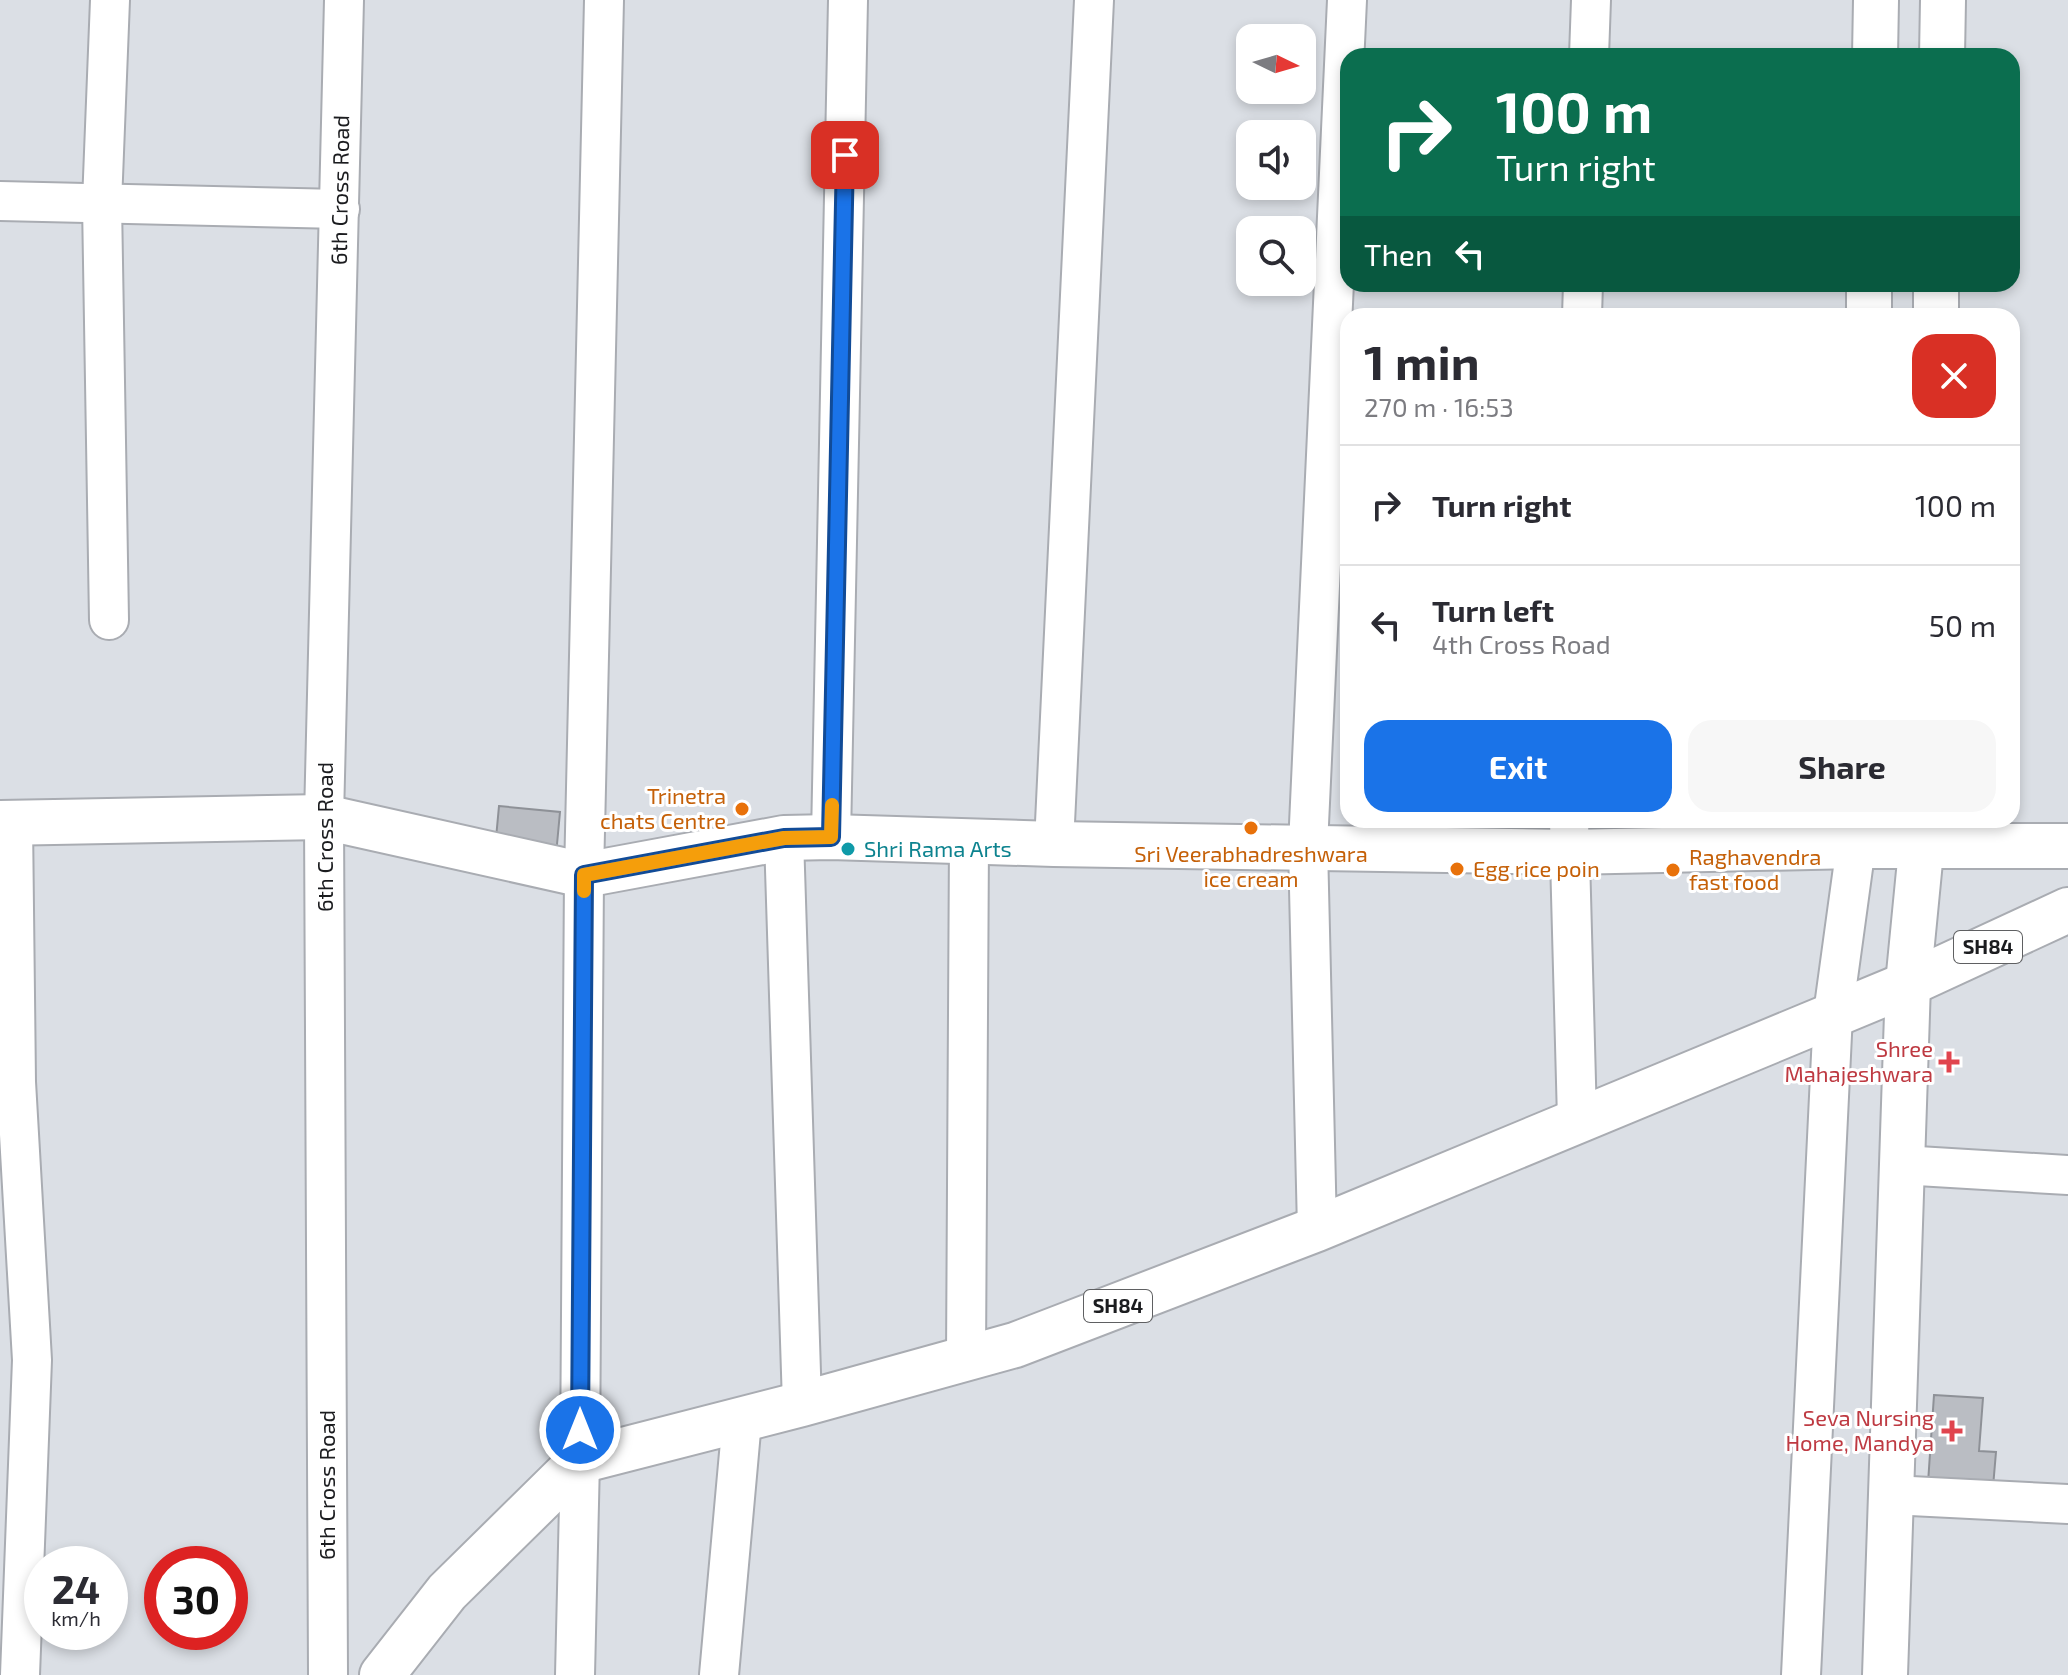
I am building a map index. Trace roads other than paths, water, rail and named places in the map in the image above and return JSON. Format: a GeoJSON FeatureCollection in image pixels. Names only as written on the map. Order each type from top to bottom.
{"type":"FeatureCollection","features":[{"type":"Feature","properties":{"kind":"street"},"geometry":{"type":"LineString","coordinates":[[109,620],[102,203],[110,0]]}},
{"type":"Feature","properties":{"kind":"street","name":"6th Cross Road"},"geometry":{"type":"LineString","coordinates":[[328,1675],[324,817],[344,0]]}},
{"type":"Feature","properties":{"kind":"street"},"geometry":{"type":"LineString","coordinates":[[575,1675],[580,1461],[584,875],[604,0]]}},
{"type":"Feature","properties":{"kind":"street"},"geometry":{"type":"LineString","coordinates":[[831,837],[848,0]]}},
{"type":"Feature","properties":{"kind":"street"},"geometry":{"type":"LineString","coordinates":[[1054,844],[1094,0]]}},
{"type":"Feature","properties":{"kind":"street"},"geometry":{"type":"LineString","coordinates":[[1345,48],[1347,0]]}},
{"type":"Feature","properties":{"kind":"street"},"geometry":{"type":"LineString","coordinates":[[1589,48],[1591,0]]}},
{"type":"Feature","properties":{"kind":"street"},"geometry":{"type":"LineString","coordinates":[[1875,48],[1876,0]]}},
{"type":"Feature","properties":{"kind":"street"},"geometry":{"type":"LineString","coordinates":[[1942,48],[1943,0]]}},
{"type":"Feature","properties":{"kind":"street"},"geometry":{"type":"LineString","coordinates":[[1317,1229],[1308,846],[1340,152]]}},
{"type":"Feature","properties":{"kind":"street"},"geometry":{"type":"LineString","coordinates":[[0,201],[340,209]]}},
{"type":"Feature","properties":{"kind":"street"},"geometry":{"type":"LineString","coordinates":[[20,1675],[32,1360],[16,1082],[6,822],[324,817],[584,875],[784,838],[831,837],[1054,844],[1308,846],[1568,836],[1924,833],[2068,846]]}},
{"type":"Feature","properties":{"kind":"street"},"geometry":{"type":"LineString","coordinates":[[1801,1675],[1833,1014],[1857,833]]}},
{"type":"Feature","properties":{"kind":"street"},"geometry":{"type":"LineString","coordinates":[[1885,1675],[1908,984],[1924,833]]}},
{"type":"Feature","properties":{"kind":"street"},"geometry":{"type":"LineString","coordinates":[[1568,836],[1577,1119]]}},
{"type":"Feature","properties":{"kind":"street"},"geometry":{"type":"LineString","coordinates":[[784,838],[802,1404]]}},
{"type":"Feature","properties":{"kind":"street"},"geometry":{"type":"LineString","coordinates":[[966,1358],[969,841]]}},
{"type":"Feature","properties":{"kind":"street","name":"SH84"},"geometry":{"type":"LineString","coordinates":[[580,1461],[802,1404],[1030,1339],[1317,1229],[1908,984],[2068,910]]}},
{"type":"Feature","properties":{"kind":"street"},"geometry":{"type":"LineString","coordinates":[[1901,1165],[2068,1175]]}},
{"type":"Feature","properties":{"kind":"street"},"geometry":{"type":"LineString","coordinates":[[719,1675],[742,1420]]}},
{"type":"Feature","properties":{"kind":"street"},"geometry":{"type":"LineString","coordinates":[[382,1675],[447,1592],[580,1461]]}},
{"type":"Feature","properties":{"kind":"street"},"geometry":{"type":"LineString","coordinates":[[1891,1495],[2068,1504]]}},
{"type":"Feature","properties":{"kind":"place","name":"Trinetra chats Centre"},"geometry":{"type":"Point","coordinates":[742,809]}},
{"type":"Feature","properties":{"kind":"place","name":"Sri Veerabhadreshwara ice cream"},"geometry":{"type":"Point","coordinates":[1251,828]}},
{"type":"Feature","properties":{"kind":"place","name":"Shri Rama Arts"},"geometry":{"type":"Point","coordinates":[848,849]}},
{"type":"Feature","properties":{"kind":"place","name":"Egg rice poin"},"geometry":{"type":"Point","coordinates":[1457,869]}},
{"type":"Feature","properties":{"kind":"place","name":"Raghavendra fast food"},"geometry":{"type":"Point","coordinates":[1673,870]}},
{"type":"Feature","properties":{"kind":"place","name":"Shree Mahajeshwara"},"geometry":{"type":"Point","coordinates":[1949,1062]}},
{"type":"Feature","properties":{"kind":"place","name":"Seva Nursing Home, Mandya"},"geometry":{"type":"Point","coordinates":[1952,1431]}}]}
